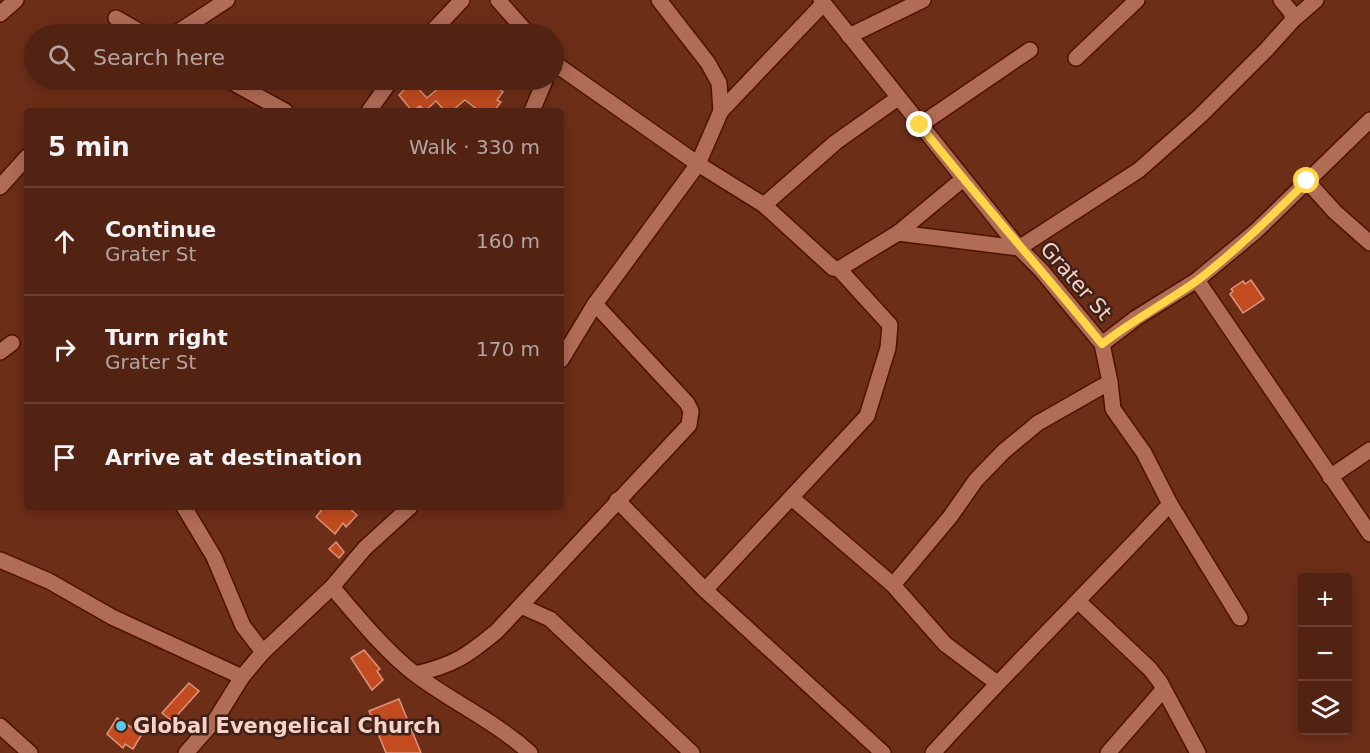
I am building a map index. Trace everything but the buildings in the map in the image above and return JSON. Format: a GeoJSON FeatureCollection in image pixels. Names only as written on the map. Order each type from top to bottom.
{"type":"FeatureCollection","features":[{"type":"Feature","properties":{"kind":"street"},"geometry":{"type":"LineString","coordinates":[[0,14],[16,0]]}},
{"type":"Feature","properties":{"kind":"street"},"geometry":{"type":"LineString","coordinates":[[190,24],[227,0]]}},
{"type":"Feature","properties":{"kind":"street"},"geometry":{"type":"LineString","coordinates":[[439,24],[462,0]]}},
{"type":"Feature","properties":{"kind":"street"},"geometry":{"type":"LineString","coordinates":[[498,0],[519,24]]}},
{"type":"Feature","properties":{"kind":"street"},"geometry":{"type":"LineString","coordinates":[[659,0],[708,63],[719,83],[721,111]]}},
{"type":"Feature","properties":{"kind":"street"},"geometry":{"type":"LineString","coordinates":[[849,36],[923,0]]}},
{"type":"Feature","properties":{"kind":"street"},"geometry":{"type":"LineString","coordinates":[[1076,58],[1137,0]]}},
{"type":"Feature","properties":{"kind":"street"},"geometry":{"type":"LineString","coordinates":[[1281,0],[1292,12],[1293,20]]}},
{"type":"Feature","properties":{"kind":"street"},"geometry":{"type":"LineString","coordinates":[[897,233],[1019,248],[1140,170],[1208,108],[1293,20],[1316,0]]}},
{"type":"Feature","properties":{"kind":"street"},"geometry":{"type":"LineString","coordinates":[[564,355],[595,304],[698,164],[721,111],[822,2]]}},
{"type":"Feature","properties":{"kind":"street","name":"Grater St"},"geometry":{"type":"LineString","coordinates":[[822,2],[1019,248],[1041,270],[1102,344],[1137,318],[1197,280],[1256,231],[1370,120]]}},
{"type":"Feature","properties":{"kind":"street"},"geometry":{"type":"LineString","coordinates":[[116,18],[126,24]]}},
{"type":"Feature","properties":{"kind":"street"},"geometry":{"type":"LineString","coordinates":[[920,125],[1030,50]]}},
{"type":"Feature","properties":{"kind":"street"},"geometry":{"type":"LineString","coordinates":[[564,70],[698,164],[764,205],[833,268],[839,269],[890,325],[888,348],[867,416],[793,499],[705,590]]}},
{"type":"Feature","properties":{"kind":"street"},"geometry":{"type":"LineString","coordinates":[[246,90],[279,108]]}},
{"type":"Feature","properties":{"kind":"street"},"geometry":{"type":"LineString","coordinates":[[371,108],[384,90]]}},
{"type":"Feature","properties":{"kind":"street"},"geometry":{"type":"LineString","coordinates":[[533,108],[541,90]]}},
{"type":"Feature","properties":{"kind":"street"},"geometry":{"type":"LineString","coordinates":[[764,205],[836,142],[898,98]]}},
{"type":"Feature","properties":{"kind":"street"},"geometry":{"type":"LineString","coordinates":[[0,188],[24,160]]}},
{"type":"Feature","properties":{"kind":"street"},"geometry":{"type":"LineString","coordinates":[[839,269],[897,233],[963,178]]}},
{"type":"Feature","properties":{"kind":"street"},"geometry":{"type":"LineString","coordinates":[[1307,181],[1335,212],[1370,243]]}},
{"type":"Feature","properties":{"kind":"street"},"geometry":{"type":"LineString","coordinates":[[1197,280],[1370,534]]}},
{"type":"Feature","properties":{"kind":"street"},"geometry":{"type":"LineString","coordinates":[[415,674],[446,667],[470,653],[521,606],[689,425],[691,411],[687,403],[595,304]]}},
{"type":"Feature","properties":{"kind":"street"},"geometry":{"type":"LineString","coordinates":[[1102,344],[1113,409],[1144,453],[1170,504],[1240,618]]}},
{"type":"Feature","properties":{"kind":"street"},"geometry":{"type":"LineString","coordinates":[[893,585],[950,517],[976,480],[1004,451],[1038,423],[1110,382]]}},
{"type":"Feature","properties":{"kind":"street"},"geometry":{"type":"LineString","coordinates":[[1330,477],[1370,450]]}},
{"type":"Feature","properties":{"kind":"street"},"geometry":{"type":"LineString","coordinates":[[793,499],[893,585],[945,644],[997,683]]}},
{"type":"Feature","properties":{"kind":"street"},"geometry":{"type":"LineString","coordinates":[[617,500],[705,590],[883,753]]}},
{"type":"Feature","properties":{"kind":"street"},"geometry":{"type":"LineString","coordinates":[[933,753],[997,683],[1079,602],[1170,504]]}},
{"type":"Feature","properties":{"kind":"street"},"geometry":{"type":"LineString","coordinates":[[186,510],[214,557],[243,626],[263,652]]}},
{"type":"Feature","properties":{"kind":"street"},"geometry":{"type":"LineString","coordinates":[[186,753],[216,719],[242,677],[263,652],[332,587],[365,548],[407,510]]}},
{"type":"Feature","properties":{"kind":"street"},"geometry":{"type":"LineString","coordinates":[[0,560],[49,581],[122,622],[242,677]]}},
{"type":"Feature","properties":{"kind":"street"},"geometry":{"type":"LineString","coordinates":[[332,587],[377,638],[415,674],[497,727],[530,753]]}},
{"type":"Feature","properties":{"kind":"street"},"geometry":{"type":"LineString","coordinates":[[1079,602],[1150,669],[1198,753]]}},
{"type":"Feature","properties":{"kind":"street"},"geometry":{"type":"LineString","coordinates":[[521,606],[550,619],[692,753]]}},
{"type":"Feature","properties":{"kind":"street"},"geometry":{"type":"LineString","coordinates":[[1108,753],[1163,690]]}},
{"type":"Feature","properties":{"kind":"street"},"geometry":{"type":"LineString","coordinates":[[0,726],[30,753]]}},
{"type":"Feature","properties":{"kind":"place","name":"Global Evengelical Church"},"geometry":{"type":"Point","coordinates":[121,726]}},
{"type":"Feature","properties":{"kind":"route"},"geometry":{"type":"LineString","coordinates":[[920,125],[1019,248],[1041,270],[1102,344],[1137,318],[1197,280],[1256,231],[1307,181]]}}]}
